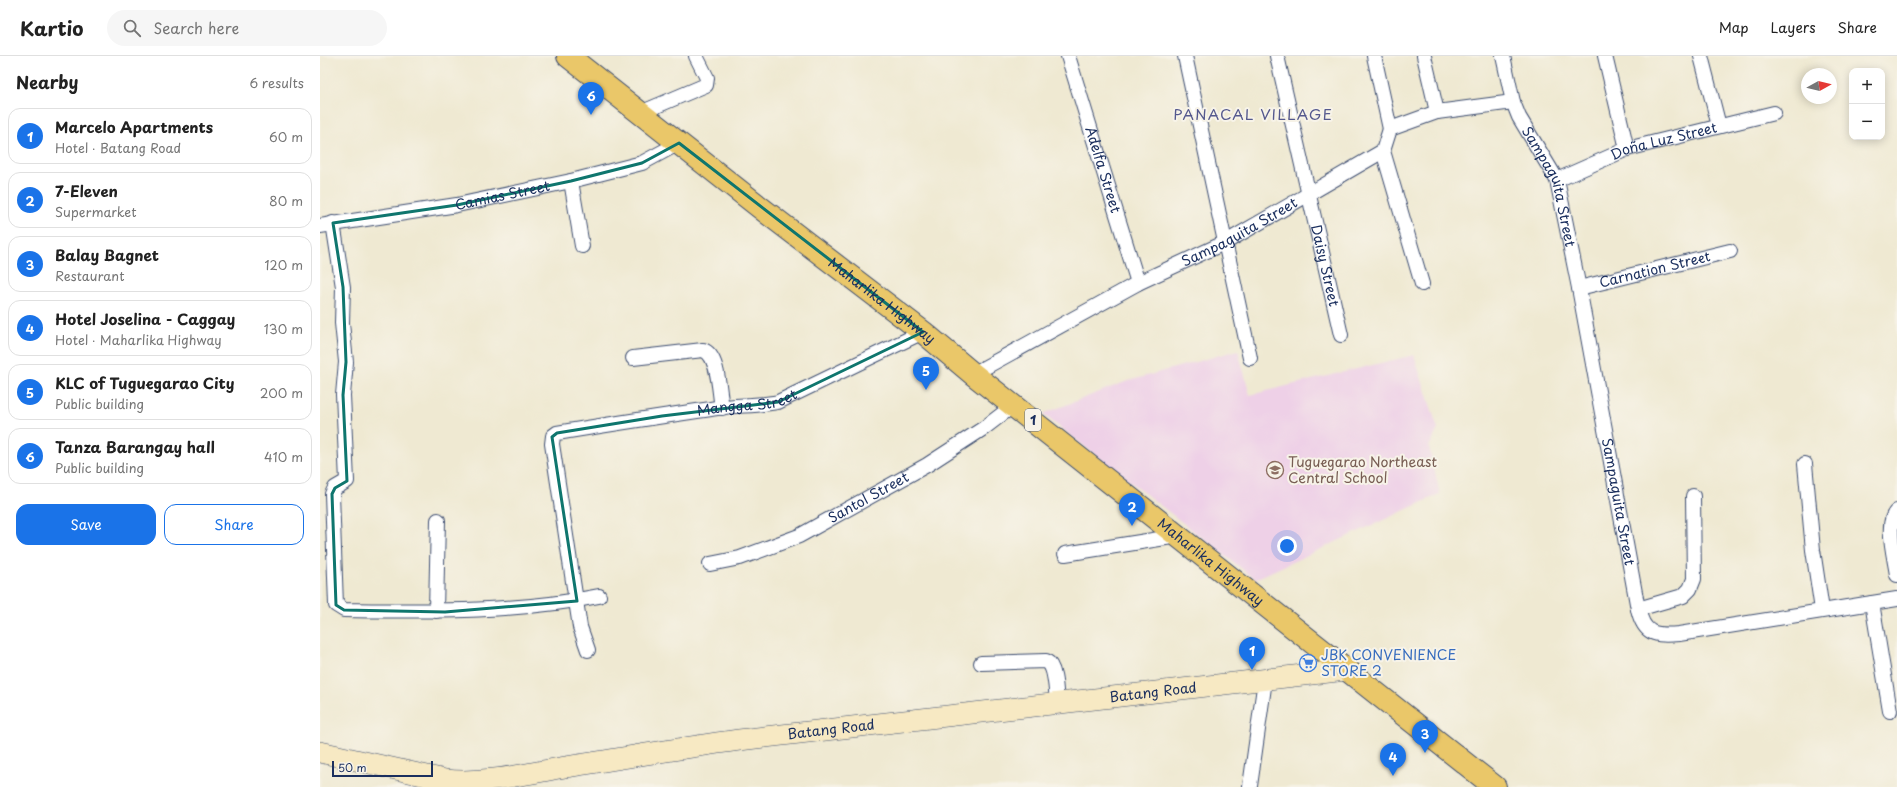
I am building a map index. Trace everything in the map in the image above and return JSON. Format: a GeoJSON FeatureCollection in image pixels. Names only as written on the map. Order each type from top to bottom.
{"type":"FeatureCollection","features":[{"type":"Feature","properties":{"kind":"main road","name":"Maharlika Highway"},"geometry":{"type":"LineString","coordinates":[[568,56],[923,332],[972,374],[1014,405],[1495,787]]}},
{"type":"Feature","properties":{"kind":"street"},"geometry":{"type":"LineString","coordinates":[[640,113],[706,85],[707,78],[696,56]]}},
{"type":"Feature","properties":{"kind":"street","name":"Adelfa Street"},"geometry":{"type":"LineString","coordinates":[[1068,56],[1138,283]]}},
{"type":"Feature","properties":{"kind":"street"},"geometry":{"type":"LineString","coordinates":[[1186,56],[1250,358]]}},
{"type":"Feature","properties":{"kind":"street","name":"Daisy Street"},"geometry":{"type":"LineString","coordinates":[[1277,56],[1341,335]]}},
{"type":"Feature","properties":{"kind":"street"},"geometry":{"type":"LineString","coordinates":[[1374,56],[1390,129],[1383,152],[1422,284]]}},
{"type":"Feature","properties":{"kind":"street"},"geometry":{"type":"LineString","coordinates":[[1424,56],[1437,112]]}},
{"type":"Feature","properties":{"kind":"street","name":"Sampaguita Street"},"geometry":{"type":"LineString","coordinates":[[1503,56],[1513,102],[1520,117],[1557,180],[1579,288],[1638,609],[1641,621],[1646,629],[1653,633],[1664,635],[1897,599]]}},
{"type":"Feature","properties":{"kind":"street"},"geometry":{"type":"LineString","coordinates":[[1605,56],[1627,149]]}},
{"type":"Feature","properties":{"kind":"street"},"geometry":{"type":"LineString","coordinates":[[1702,56],[1719,126]]}},
{"type":"Feature","properties":{"kind":"street"},"geometry":{"type":"LineString","coordinates":[[1390,129],[1437,112],[1513,102]]}},
{"type":"Feature","properties":{"kind":"street","name":"Doña Luz Street"},"geometry":{"type":"LineString","coordinates":[[1557,180],[1627,149],[1774,113]]}},
{"type":"Feature","properties":{"kind":"street","name":"Camias Street"},"geometry":{"type":"LineString","coordinates":[[326,225],[457,205],[571,181],[642,162],[679,143]]}},
{"type":"Feature","properties":{"kind":"street","name":"Sampaguita Street"},"geometry":{"type":"LineString","coordinates":[[972,374],[1138,283],[1226,242],[1383,152]]}},
{"type":"Feature","properties":{"kind":"street"},"geometry":{"type":"LineString","coordinates":[[571,181],[582,246]]}},
{"type":"Feature","properties":{"kind":"street"},"geometry":{"type":"LineString","coordinates":[[326,225],[343,287],[342,323],[346,362],[343,395],[347,481],[335,488],[332,494],[336,606],[344,610],[436,611],[496,609],[577,601],[599,596]]}},
{"type":"Feature","properties":{"kind":"street","name":"Carnation Street"},"geometry":{"type":"LineString","coordinates":[[1579,288],[1730,251]]}},
{"type":"Feature","properties":{"kind":"street","name":"Mangga Street"},"geometry":{"type":"LineString","coordinates":[[577,601],[552,444],[553,436],[557,433],[722,408],[763,405],[778,402],[923,332]]}},
{"type":"Feature","properties":{"kind":"street"},"geometry":{"type":"LineString","coordinates":[[633,358],[703,350],[707,352],[714,360],[722,408]]}},
{"type":"Feature","properties":{"kind":"street","name":"Santol Street"},"geometry":{"type":"LineString","coordinates":[[710,564],[740,558],[798,536],[927,465],[984,428],[1014,405]]}},
{"type":"Feature","properties":{"kind":"street"},"geometry":{"type":"LineString","coordinates":[[1805,464],[1813,550],[1822,610]]}},
{"type":"Feature","properties":{"kind":"street"},"geometry":{"type":"LineString","coordinates":[[1638,609],[1683,596],[1690,589],[1694,578],[1693,496]]}},
{"type":"Feature","properties":{"kind":"street"},"geometry":{"type":"LineString","coordinates":[[1897,511],[1892,514],[1890,527],[1897,575]]}},
{"type":"Feature","properties":{"kind":"street"},"geometry":{"type":"LineString","coordinates":[[436,611],[438,520]]}},
{"type":"Feature","properties":{"kind":"street"},"geometry":{"type":"LineString","coordinates":[[1066,554],[1178,536]]}},
{"type":"Feature","properties":{"kind":"street"},"geometry":{"type":"LineString","coordinates":[[577,601],[580,627],[588,650]]}},
{"type":"Feature","properties":{"kind":"street"},"geometry":{"type":"LineString","coordinates":[[1872,603],[1890,711]]}},
{"type":"Feature","properties":{"kind":"street"},"geometry":{"type":"LineString","coordinates":[[981,663],[1050,662],[1053,670],[1057,704]]}},
{"type":"Feature","properties":{"kind":"street","name":"Batang Road"},"geometry":{"type":"LineString","coordinates":[[320,752],[445,780],[465,782],[520,775],[725,742],[1346,670]]}},
{"type":"Feature","properties":{"kind":"street"},"geometry":{"type":"LineString","coordinates":[[1250,786],[1265,680]]}},
{"type":"Feature","properties":{"kind":"highlighted area"},"geometry":{"type":"Polygon","coordinates":[[[679,143],[923,332],[778,402],[662,416],[557,433],[552,437],[577,601],[445,612],[344,610],[336,605],[332,494],[335,488],[347,481],[343,395],[346,362],[343,287],[333,223],[457,205],[571,181],[642,163],[679,143]]]}},
{"type":"Feature","properties":{"kind":"shaded area","name":"Tuguegarao Northeast Central School"},"geometry":{"type":"Polygon","coordinates":[[[1238,350],[1250,395],[1414,355],[1438,429],[1429,447],[1440,494],[1255,579],[1043,414],[1125,382],[1238,350]]]}},
{"type":"Feature","properties":{"kind":"place","name":"Tanza Barangay hall"},"geometry":{"type":"Point","coordinates":[591,115]}},
{"type":"Feature","properties":{"kind":"place","name":"KLC of Tuguegarao City"},"geometry":{"type":"Point","coordinates":[926,390]}},
{"type":"Feature","properties":{"kind":"place","name":"Tuguegarao Northeast Central School"},"geometry":{"type":"Point","coordinates":[1275,470]}},
{"type":"Feature","properties":{"kind":"place","name":"7-Eleven"},"geometry":{"type":"Point","coordinates":[1132,526]}},
{"type":"Feature","properties":{"kind":"place","name":"JBK CONVENIENCE STORE 2"},"geometry":{"type":"Point","coordinates":[1308,663]}},
{"type":"Feature","properties":{"kind":"place","name":"Marcelo Apartments"},"geometry":{"type":"Point","coordinates":[1252,670]}},
{"type":"Feature","properties":{"kind":"place","name":"Balay Bagnet"},"geometry":{"type":"Point","coordinates":[1425,753]}},
{"type":"Feature","properties":{"kind":"place","name":"Hotel Joselina - Caggay"},"geometry":{"type":"Point","coordinates":[1393,776]}},
{"type":"Feature","properties":{"kind":"district","name":"PANACAL VILLAGE"},"geometry":{"type":"Point","coordinates":[1253,115]}}]}
